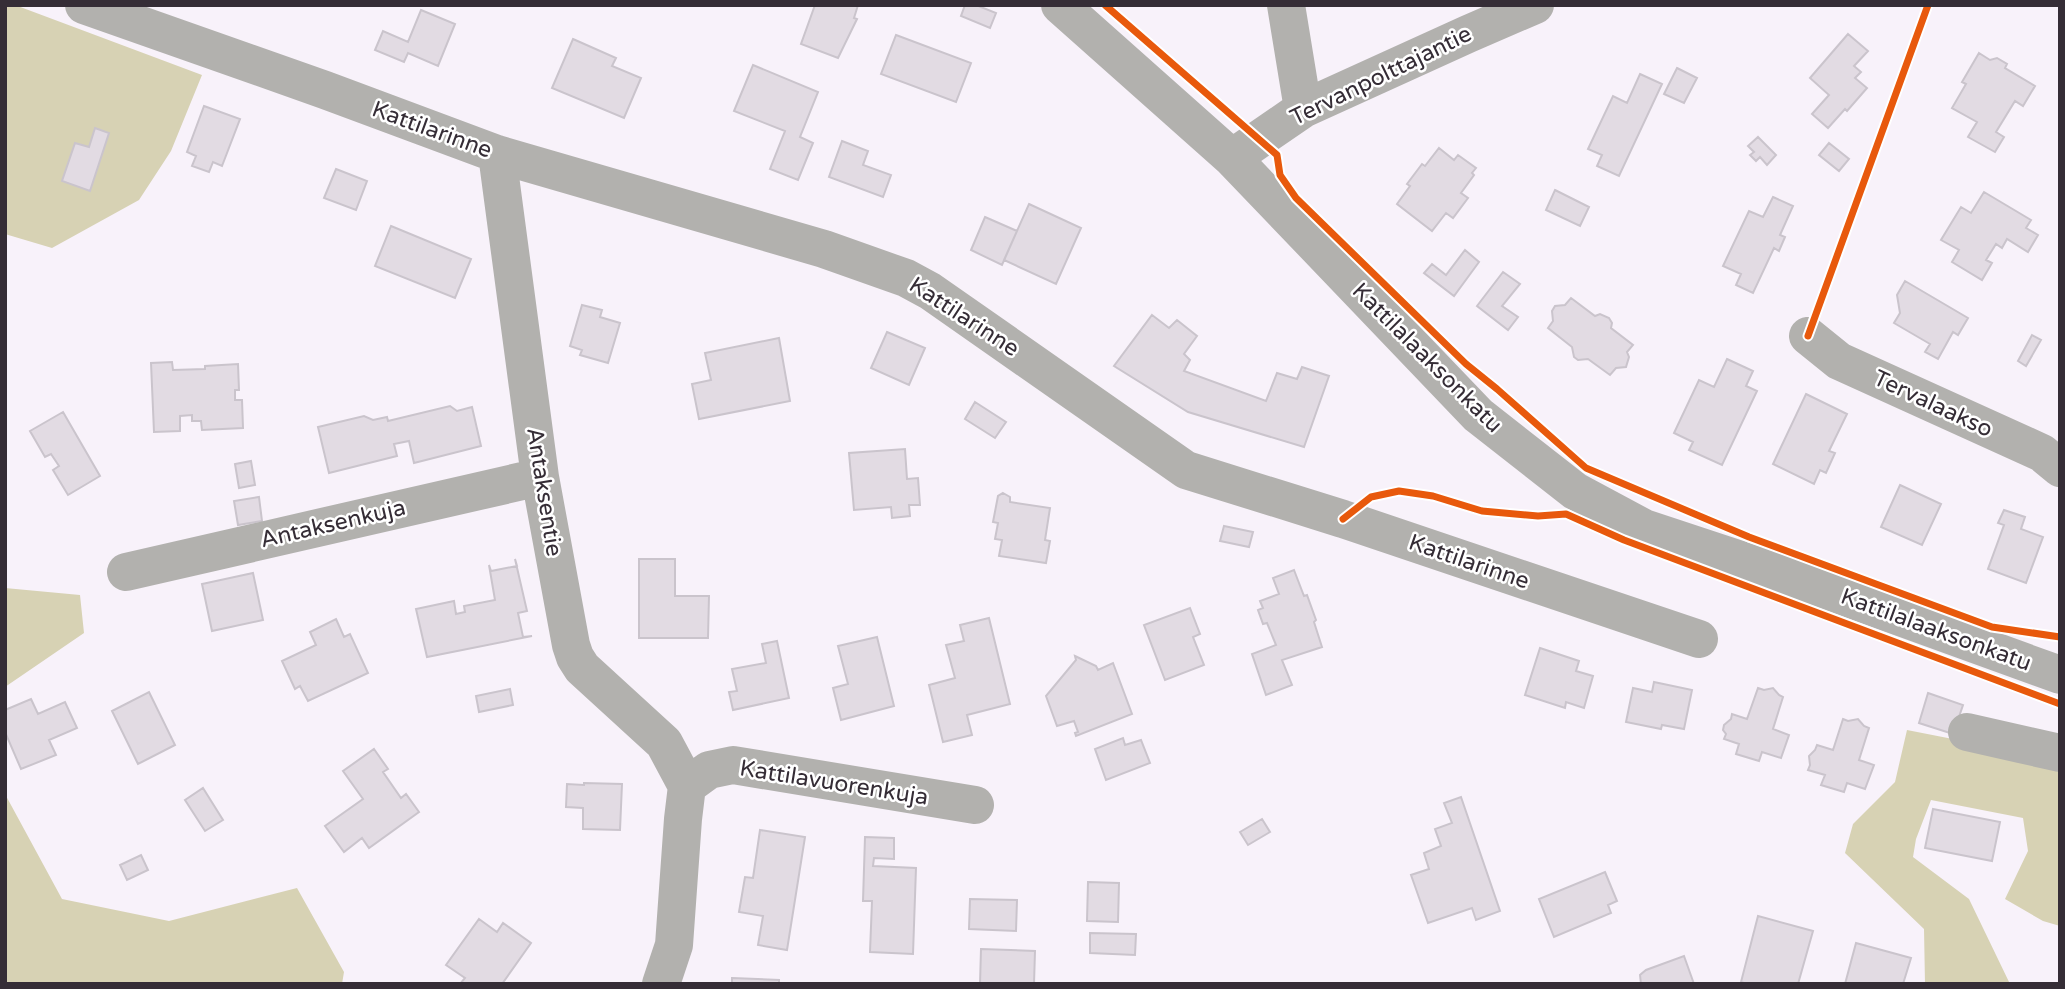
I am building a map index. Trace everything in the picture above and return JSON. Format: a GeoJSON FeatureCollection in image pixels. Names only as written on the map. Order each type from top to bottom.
{"type":"FeatureCollection","features":[{"type":"Feature","properties":{"kind":"street","name":"Kattilarinne"},"geometry":{"type":"LineString","coordinates":[[84,5],[497,154],[824,249],[906,278],[930,291],[1186,470],[1343,519],[1699,639]]}},
{"type":"Feature","properties":{"kind":"street","name":"Kattilalaaksonkatu"},"geometry":{"type":"LineString","coordinates":[[1060,5],[1233,158],[1478,415],[1575,491],[1644,528],[1765,568],[2060,675]]}},
{"type":"Feature","properties":{"kind":"street"},"geometry":{"type":"LineString","coordinates":[[1286,5],[1303,109]]}},
{"type":"Feature","properties":{"kind":"street","name":"Tervanpolttajantie"},"geometry":{"type":"LineString","coordinates":[[1233,158],[1303,109],[1535,5]]}},
{"type":"Feature","properties":{"kind":"street","name":"Antaksentie"},"geometry":{"type":"LineString","coordinates":[[497,154],[540,477],[571,645],[582,668],[664,743],[687,786]]}},
{"type":"Feature","properties":{"kind":"street","name":"Tervalaakso"},"geometry":{"type":"LineString","coordinates":[[1808,336],[1839,360],[2042,453],[2060,468]]}},
{"type":"Feature","properties":{"kind":"street","name":"Antaksenkuja"},"geometry":{"type":"LineString","coordinates":[[127,572],[540,477]]}},
{"type":"Feature","properties":{"kind":"street"},"geometry":{"type":"LineString","coordinates":[[1967,732],[2060,753]]}},
{"type":"Feature","properties":{"kind":"street","name":"Kattilavuorenkuja"},"geometry":{"type":"LineString","coordinates":[[687,786],[709,770],[733,765],[975,805]]}},
{"type":"Feature","properties":{"kind":"street"},"geometry":{"type":"LineString","coordinates":[[661,984],[674,945],[687,786]]}},
{"type":"Feature","properties":{"kind":"shaded area"},"geometry":{"type":"Polygon","coordinates":[[[5,5],[15,5],[202,75],[171,151],[139,200],[52,248],[5,234],[5,5]]]}},
{"type":"Feature","properties":{"kind":"shaded area"},"geometry":{"type":"Polygon","coordinates":[[[5,588],[80,595],[84,633],[5,687],[5,588]]]}},
{"type":"Feature","properties":{"kind":"shaded area"},"geometry":{"type":"Polygon","coordinates":[[[1907,730],[2060,760],[2060,926],[2043,921],[2005,899],[2028,851],[2023,818],[1931,800],[1916,839],[1913,857],[1969,899],[2010,984],[1925,984],[1924,929],[1845,853],[1853,824],[1895,782],[1907,730]]]}},
{"type":"Feature","properties":{"kind":"shaded area"},"geometry":{"type":"Polygon","coordinates":[[[5,794],[62,899],[169,921],[297,888],[344,972],[342,984],[5,984],[5,794]]]}},
{"type":"Feature","properties":{"kind":"building"},"geometry":{"type":"Polygon","coordinates":[[[815,5],[858,5],[854,18],[857,19],[838,58],[801,44],[815,5]]]}},
{"type":"Feature","properties":{"kind":"building"},"geometry":{"type":"Polygon","coordinates":[[[965,5],[976,5],[996,13],[990,28],[961,16],[965,5]]]}},
{"type":"Feature","properties":{"kind":"building"},"geometry":{"type":"Polygon","coordinates":[[[421,10],[455,24],[438,66],[408,53],[404,62],[375,50],[383,31],[408,42],[421,10]]]}},
{"type":"Feature","properties":{"kind":"building"},"geometry":{"type":"Polygon","coordinates":[[[1848,34],[1868,51],[1854,66],[1861,72],[1855,78],[1867,88],[1828,128],[1812,114],[1829,95],[1810,78],[1848,34]]]}},
{"type":"Feature","properties":{"kind":"building"},"geometry":{"type":"Polygon","coordinates":[[[896,35],[971,63],[956,102],[881,74],[896,35]]]}},
{"type":"Feature","properties":{"kind":"building"},"geometry":{"type":"Polygon","coordinates":[[[573,39],[616,58],[612,66],[641,78],[624,118],[552,88],[573,39]]]}},
{"type":"Feature","properties":{"kind":"building"},"geometry":{"type":"Polygon","coordinates":[[[1979,53],[1990,60],[1997,58],[2007,64],[2005,68],[2035,86],[2023,106],[2015,101],[1996,132],[2004,137],[1995,152],[1968,137],[1977,122],[1952,108],[1966,84],[1962,82],[1979,53]]]}},
{"type":"Feature","properties":{"kind":"building"},"geometry":{"type":"Polygon","coordinates":[[[753,65],[818,92],[800,137],[813,143],[798,180],[770,169],[785,131],[734,111],[753,65]]]}},
{"type":"Feature","properties":{"kind":"building"},"geometry":{"type":"Polygon","coordinates":[[[1677,68],[1697,78],[1684,103],[1664,94],[1677,68]]]}},
{"type":"Feature","properties":{"kind":"building"},"geometry":{"type":"Polygon","coordinates":[[[1640,74],[1662,84],[1619,176],[1597,166],[1602,155],[1588,149],[1613,96],[1627,103],[1640,74]]]}},
{"type":"Feature","properties":{"kind":"building"},"geometry":{"type":"Polygon","coordinates":[[[204,106],[240,119],[222,166],[213,162],[209,172],[192,166],[196,156],[187,152],[204,106]]]}},
{"type":"Feature","properties":{"kind":"building"},"geometry":{"type":"Polygon","coordinates":[[[95,128],[109,133],[90,191],[62,181],[75,143],[89,147],[95,128]]]}},
{"type":"Feature","properties":{"kind":"building"},"geometry":{"type":"Polygon","coordinates":[[[1758,137],[1776,155],[1767,165],[1760,157],[1756,161],[1750,155],[1754,152],[1748,146],[1758,137]]]}},
{"type":"Feature","properties":{"kind":"building"},"geometry":{"type":"Polygon","coordinates":[[[842,141],[868,151],[863,165],[891,175],[883,197],[829,177],[842,141]]]}},
{"type":"Feature","properties":{"kind":"building"},"geometry":{"type":"Polygon","coordinates":[[[1829,143],[1849,159],[1839,171],[1819,155],[1829,143]]]}},
{"type":"Feature","properties":{"kind":"building"},"geometry":{"type":"Polygon","coordinates":[[[1439,148],[1454,160],[1458,155],[1476,168],[1461,193],[1468,198],[1453,218],[1446,213],[1432,231],[1397,204],[1410,186],[1407,184],[1422,164],[1425,166],[1439,148]]]}},
{"type":"Feature","properties":{"kind":"building"},"geometry":{"type":"Polygon","coordinates":[[[336,169],[367,181],[356,210],[324,198],[336,169]]]}},
{"type":"Feature","properties":{"kind":"building"},"geometry":{"type":"Polygon","coordinates":[[[1555,190],[1589,207],[1580,226],[1546,210],[1555,190]]]}},
{"type":"Feature","properties":{"kind":"building"},"geometry":{"type":"Polygon","coordinates":[[[1984,192],[2031,220],[2026,228],[2038,235],[2028,252],[2007,239],[2002,248],[1996,244],[1986,260],[1992,263],[1982,280],[1952,262],[1959,250],[1941,240],[1961,207],[1971,213],[1984,192]]]}},
{"type":"Feature","properties":{"kind":"building"},"geometry":{"type":"Polygon","coordinates":[[[1773,197],[1793,206],[1780,235],[1785,237],[1779,251],[1774,248],[1753,293],[1736,285],[1741,274],[1723,266],[1749,211],[1763,217],[1773,197]]]}},
{"type":"Feature","properties":{"kind":"building"},"geometry":{"type":"Polygon","coordinates":[[[1029,204],[1081,228],[1056,284],[1004,260],[1029,204]]]}},
{"type":"Feature","properties":{"kind":"building"},"geometry":{"type":"Polygon","coordinates":[[[985,217],[1017,231],[1002,265],[971,250],[985,217]]]}},
{"type":"Feature","properties":{"kind":"building"},"geometry":{"type":"Polygon","coordinates":[[[391,226],[471,259],[455,298],[375,266],[391,226]]]}},
{"type":"Feature","properties":{"kind":"building"},"geometry":{"type":"Polygon","coordinates":[[[1465,250],[1479,262],[1454,296],[1424,273],[1432,264],[1446,275],[1465,250]]]}},
{"type":"Feature","properties":{"kind":"building"},"geometry":{"type":"Polygon","coordinates":[[[1503,272],[1520,284],[1502,306],[1518,317],[1508,330],[1477,306],[1503,272]]]}},
{"type":"Feature","properties":{"kind":"building"},"geometry":{"type":"Polygon","coordinates":[[[1905,281],[1968,318],[1958,335],[1953,332],[1938,359],[1925,352],[1930,344],[1894,323],[1900,313],[1897,295],[1905,281]]]}},
{"type":"Feature","properties":{"kind":"building"},"geometry":{"type":"Polygon","coordinates":[[[1571,298],[1595,316],[1600,314],[1609,318],[1611,328],[1633,345],[1627,352],[1629,357],[1626,367],[1616,368],[1610,375],[1588,359],[1578,360],[1574,357],[1572,347],[1548,328],[1553,321],[1552,311],[1555,306],[1565,305],[1571,298]]]}},
{"type":"Feature","properties":{"kind":"building"},"geometry":{"type":"Polygon","coordinates":[[[582,305],[602,310],[600,317],[620,323],[608,363],[580,355],[582,350],[570,346],[582,305]]]}},
{"type":"Feature","properties":{"kind":"building"},"geometry":{"type":"Polygon","coordinates":[[[1152,315],[1169,328],[1177,320],[1197,336],[1184,354],[1190,360],[1184,371],[1266,401],[1277,373],[1297,379],[1302,367],[1329,376],[1304,447],[1188,412],[1114,366],[1152,315]]]}},
{"type":"Feature","properties":{"kind":"building"},"geometry":{"type":"Polygon","coordinates":[[[887,332],[925,348],[909,385],[871,368],[887,332]]]}},
{"type":"Feature","properties":{"kind":"building"},"geometry":{"type":"Polygon","coordinates":[[[2032,335],[2041,340],[2026,366],[2018,361],[2032,335]]]}},
{"type":"Feature","properties":{"kind":"building"},"geometry":{"type":"Polygon","coordinates":[[[779,338],[790,401],[699,419],[692,384],[711,380],[705,353],[779,338]]]}},
{"type":"Feature","properties":{"kind":"building"},"geometry":{"type":"Polygon","coordinates":[[[1727,359],[1753,371],[1746,386],[1757,391],[1722,465],[1689,450],[1693,442],[1674,433],[1699,380],[1714,387],[1727,359]]]}},
{"type":"Feature","properties":{"kind":"building"},"geometry":{"type":"Polygon","coordinates":[[[172,362],[173,370],[238,364],[239,390],[235,390],[235,400],[242,400],[243,428],[202,430],[201,421],[192,421],[192,415],[180,416],[180,431],[154,432],[151,363],[172,362]]]}},
{"type":"Feature","properties":{"kind":"building"},"geometry":{"type":"Polygon","coordinates":[[[1806,394],[1847,414],[1829,451],[1835,453],[1826,473],[1820,470],[1814,484],[1773,464],[1806,394]]]}},
{"type":"Feature","properties":{"kind":"building"},"geometry":{"type":"Polygon","coordinates":[[[975,402],[1006,422],[995,438],[965,419],[975,402]]]}},
{"type":"Feature","properties":{"kind":"building"},"geometry":{"type":"Polygon","coordinates":[[[450,406],[457,411],[472,407],[481,446],[414,463],[409,441],[394,444],[397,456],[329,473],[318,427],[364,416],[373,420],[387,417],[388,421],[450,406]]]}},
{"type":"Feature","properties":{"kind":"building"},"geometry":{"type":"Polygon","coordinates":[[[63,412],[100,476],[68,495],[53,470],[59,466],[51,454],[45,457],[30,431],[63,412]]]}},
{"type":"Feature","properties":{"kind":"building"},"geometry":{"type":"Polygon","coordinates":[[[905,449],[907,479],[918,478],[920,505],[909,505],[910,516],[892,518],[891,507],[854,510],[849,453],[905,449]]]}},
{"type":"Feature","properties":{"kind":"building"},"geometry":{"type":"Polygon","coordinates":[[[251,461],[255,485],[239,488],[235,464],[251,461]]]}},
{"type":"Feature","properties":{"kind":"building"},"geometry":{"type":"Polygon","coordinates":[[[1900,485],[1941,504],[1922,545],[1881,527],[1900,485]]]}},
{"type":"Feature","properties":{"kind":"building"},"geometry":{"type":"Polygon","coordinates":[[[1003,493],[1010,497],[1010,502],[1050,508],[1045,540],[1050,541],[1046,563],[999,556],[1002,540],[995,539],[998,523],[993,522],[998,496],[1003,493]]]}},
{"type":"Feature","properties":{"kind":"building"},"geometry":{"type":"Polygon","coordinates":[[[259,497],[262,521],[238,525],[234,501],[259,497]]]}},
{"type":"Feature","properties":{"kind":"building"},"geometry":{"type":"Polygon","coordinates":[[[2004,510],[2025,517],[2021,529],[2043,537],[2026,583],[1988,569],[2004,525],[1998,523],[2004,510]]]}},
{"type":"Feature","properties":{"kind":"building"},"geometry":{"type":"Polygon","coordinates":[[[1224,526],[1253,532],[1249,547],[1220,541],[1224,526]]]}},
{"type":"Feature","properties":{"kind":"building"},"geometry":{"type":"Polygon","coordinates":[[[639,559],[675,559],[675,596],[709,596],[708,638],[639,638],[639,559]]]}},
{"type":"Feature","properties":{"kind":"building"},"geometry":{"type":"Polygon","coordinates":[[[489,565],[491,571],[517,566],[527,611],[518,613],[523,637],[532,636],[427,657],[416,609],[454,601],[456,614],[465,612],[464,606],[495,600],[489,565]]]}},
{"type":"Feature","properties":{"kind":"building"},"geometry":{"type":"Polygon","coordinates":[[[1294,570],[1304,596],[1307,595],[1322,647],[1282,660],[1292,685],[1266,695],[1252,654],[1276,645],[1267,623],[1263,624],[1258,610],[1263,608],[1260,601],[1279,594],[1273,578],[1294,570]]]}},
{"type":"Feature","properties":{"kind":"building"},"geometry":{"type":"Polygon","coordinates":[[[253,573],[263,620],[212,631],[202,584],[253,573]]]}},
{"type":"Feature","properties":{"kind":"building"},"geometry":{"type":"Polygon","coordinates":[[[1190,608],[1200,634],[1193,637],[1204,665],[1165,680],[1144,625],[1190,608]]]}},
{"type":"Feature","properties":{"kind":"building"},"geometry":{"type":"Polygon","coordinates":[[[989,618],[1010,704],[967,715],[972,735],[943,742],[929,685],[955,678],[946,645],[964,641],[960,625],[989,618]]]}},
{"type":"Feature","properties":{"kind":"building"},"geometry":{"type":"Polygon","coordinates":[[[336,619],[344,637],[350,634],[368,673],[308,701],[300,686],[295,689],[282,661],[316,645],[310,632],[336,619]]]}},
{"type":"Feature","properties":{"kind":"building"},"geometry":{"type":"Polygon","coordinates":[[[877,637],[894,706],[841,720],[833,688],[848,684],[838,646],[877,637]]]}},
{"type":"Feature","properties":{"kind":"building"},"geometry":{"type":"Polygon","coordinates":[[[777,641],[789,698],[733,710],[729,692],[737,691],[732,669],[766,663],[762,644],[777,641]]]}},
{"type":"Feature","properties":{"kind":"building"},"geometry":{"type":"Polygon","coordinates":[[[1540,648],[1579,661],[1576,671],[1593,676],[1584,708],[1566,702],[1565,708],[1525,695],[1540,648]]]}},
{"type":"Feature","properties":{"kind":"building"},"geometry":{"type":"Polygon","coordinates":[[[1075,656],[1096,666],[1098,670],[1113,663],[1132,714],[1076,736],[1075,733],[1078,732],[1074,721],[1057,726],[1046,696],[1076,660],[1075,656]]]}},
{"type":"Feature","properties":{"kind":"building"},"geometry":{"type":"Polygon","coordinates":[[[1654,682],[1692,690],[1684,729],[1662,725],[1661,729],[1626,722],[1633,688],[1652,692],[1654,682]]]}},
{"type":"Feature","properties":{"kind":"building"},"geometry":{"type":"Polygon","coordinates":[[[1758,688],[1773,688],[1783,697],[1773,729],[1789,735],[1781,758],[1762,752],[1759,761],[1736,754],[1739,744],[1724,739],[1724,725],[1731,719],[1732,714],[1747,719],[1758,688]]]}},
{"type":"Feature","properties":{"kind":"building"},"geometry":{"type":"Polygon","coordinates":[[[510,689],[513,705],[479,712],[476,696],[510,689]]]}},
{"type":"Feature","properties":{"kind":"building"},"geometry":{"type":"Polygon","coordinates":[[[149,692],[175,745],[138,764],[112,711],[149,692]]]}},
{"type":"Feature","properties":{"kind":"building"},"geometry":{"type":"Polygon","coordinates":[[[1928,693],[1963,705],[1953,734],[1919,723],[1928,693]]]}},
{"type":"Feature","properties":{"kind":"building"},"geometry":{"type":"Polygon","coordinates":[[[31,699],[38,714],[65,702],[77,728],[49,740],[56,755],[21,769],[5,732],[5,710],[31,699]]]}},
{"type":"Feature","properties":{"kind":"building"},"geometry":{"type":"Polygon","coordinates":[[[1843,719],[1858,719],[1869,728],[1859,760],[1874,765],[1865,789],[1847,783],[1844,792],[1821,785],[1825,775],[1808,770],[1809,756],[1817,745],[1833,750],[1843,719]]]}},
{"type":"Feature","properties":{"kind":"building"},"geometry":{"type":"Polygon","coordinates":[[[1123,738],[1125,745],[1141,740],[1150,763],[1106,780],[1095,749],[1123,738]]]}},
{"type":"Feature","properties":{"kind":"building"},"geometry":{"type":"Polygon","coordinates":[[[374,749],[388,769],[383,772],[401,798],[406,794],[419,812],[369,848],[362,838],[344,852],[325,826],[363,799],[343,771],[374,749]]]}},
{"type":"Feature","properties":{"kind":"building"},"geometry":{"type":"Polygon","coordinates":[[[567,784],[622,784],[620,830],[583,829],[583,808],[566,807],[567,784]]]}},
{"type":"Feature","properties":{"kind":"building"},"geometry":{"type":"Polygon","coordinates":[[[203,788],[223,820],[205,831],[185,800],[203,788]]]}},
{"type":"Feature","properties":{"kind":"building"},"geometry":{"type":"Polygon","coordinates":[[[1461,797],[1500,911],[1476,920],[1472,908],[1428,923],[1411,875],[1429,869],[1424,853],[1441,846],[1435,829],[1452,823],[1444,803],[1461,797]]]}},
{"type":"Feature","properties":{"kind":"building"},"geometry":{"type":"Polygon","coordinates":[[[1933,809],[2000,822],[1992,861],[1925,848],[1933,809]]]}},
{"type":"Feature","properties":{"kind":"building"},"geometry":{"type":"Polygon","coordinates":[[[1262,819],[1270,832],[1248,845],[1240,832],[1262,819]]]}},
{"type":"Feature","properties":{"kind":"building"},"geometry":{"type":"Polygon","coordinates":[[[760,830],[805,837],[787,950],[758,945],[763,916],[739,912],[745,877],[753,878],[760,830]]]}},
{"type":"Feature","properties":{"kind":"building"},"geometry":{"type":"Polygon","coordinates":[[[865,837],[894,838],[894,859],[874,858],[873,866],[916,868],[913,954],[870,952],[872,901],[863,901],[865,837]]]}},
{"type":"Feature","properties":{"kind":"building"},"geometry":{"type":"Polygon","coordinates":[[[141,855],[148,870],[127,880],[120,865],[141,855]]]}},
{"type":"Feature","properties":{"kind":"building"},"geometry":{"type":"Polygon","coordinates":[[[1605,872],[1617,901],[1608,905],[1611,913],[1554,937],[1539,899],[1605,872]]]}},
{"type":"Feature","properties":{"kind":"building"},"geometry":{"type":"Polygon","coordinates":[[[1088,882],[1119,883],[1118,922],[1087,921],[1088,882]]]}},
{"type":"Feature","properties":{"kind":"building"},"geometry":{"type":"Polygon","coordinates":[[[970,899],[1017,900],[1016,931],[969,929],[970,899]]]}},
{"type":"Feature","properties":{"kind":"building"},"geometry":{"type":"Polygon","coordinates":[[[1758,916],[1813,931],[1798,984],[1741,982],[1758,916]]]}},
{"type":"Feature","properties":{"kind":"building"},"geometry":{"type":"Polygon","coordinates":[[[479,919],[497,932],[503,923],[531,943],[502,984],[460,984],[465,978],[446,965],[479,919]]]}},
{"type":"Feature","properties":{"kind":"building"},"geometry":{"type":"Polygon","coordinates":[[[1090,933],[1136,934],[1135,955],[1090,953],[1090,933]]]}},
{"type":"Feature","properties":{"kind":"building"},"geometry":{"type":"Polygon","coordinates":[[[1856,943],[1911,958],[1903,984],[1845,984],[1856,943]]]}},
{"type":"Feature","properties":{"kind":"building"},"geometry":{"type":"Polygon","coordinates":[[[981,949],[1035,951],[1034,984],[980,984],[981,949]]]}},
{"type":"Feature","properties":{"kind":"building"},"geometry":{"type":"Polygon","coordinates":[[[1684,956],[1694,984],[1641,984],[1640,975],[1646,970],[1684,956]]]}},
{"type":"Feature","properties":{"kind":"building"},"geometry":{"type":"Polygon","coordinates":[[[732,978],[779,980],[779,984],[732,984],[732,978]]]}},
{"type":"Feature","properties":{"kind":"cycle path"},"geometry":{"type":"LineString","coordinates":[[1105,5],[1277,155],[1280,175],[1296,198],[1466,364],[1586,468],[1749,537],[1992,627],[2060,637]]}},
{"type":"Feature","properties":{"kind":"cycle path"},"geometry":{"type":"LineString","coordinates":[[1808,336],[1928,5]]}},
{"type":"Feature","properties":{"kind":"cycle path"},"geometry":{"type":"LineString","coordinates":[[1343,519],[1371,497],[1399,491],[1433,496],[1482,511],[1538,516],[1566,514],[1624,540],[2060,704]]}}]}
